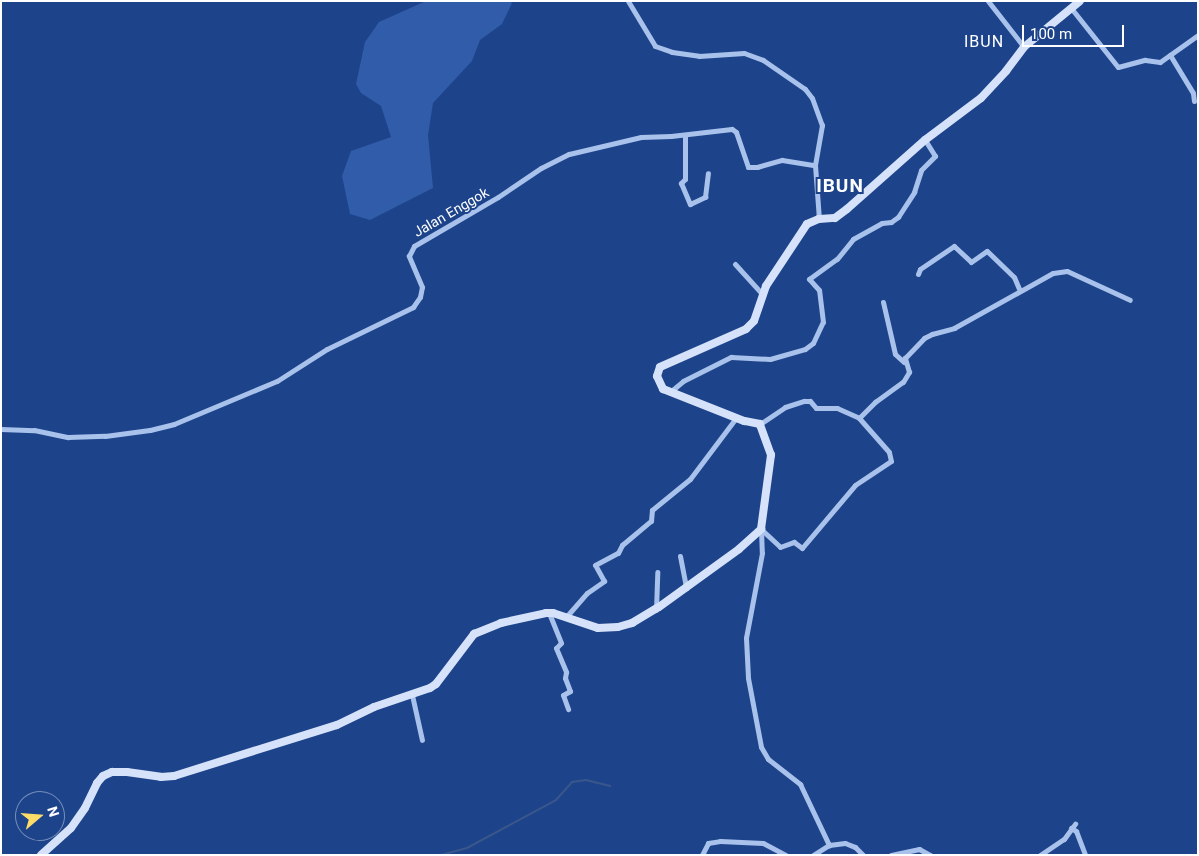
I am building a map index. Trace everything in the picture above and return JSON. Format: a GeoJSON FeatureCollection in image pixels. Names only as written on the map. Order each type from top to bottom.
{"type":"FeatureCollection","features":[{"type":"Feature","properties":{"kind":"main road"},"geometry":{"type":"LineString","coordinates":[[41,855],[71,828],[86,808],[97,783],[103,776],[112,772],[127,772],[161,777],[174,776],[337,725],[374,707],[436,684],[474,634],[502,623],[549,613],[605,629],[632,622],[656,610],[739,550],[761,528],[771,455],[760,424],[736,418],[663,389],[658,380],[659,370],[663,365],[746,330],[754,321],[763,295],[777,267],[807,224],[820,218],[835,218],[847,209],[925,140],[981,98],[1006,71],[1024,47],[1080,1]]}},
{"type":"Feature","properties":{"kind":"street"},"geometry":{"type":"LineString","coordinates":[[628,1],[655,46],[672,52],[699,56],[744,53],[763,60],[805,89],[812,98],[822,124],[815,165],[820,218]]}},
{"type":"Feature","properties":{"kind":"street"},"geometry":{"type":"LineString","coordinates":[[988,1],[1024,47]]}},
{"type":"Feature","properties":{"kind":"street"},"geometry":{"type":"LineString","coordinates":[[1071,8],[1118,68],[1144,60],[1157,63],[1198,35]]}},
{"type":"Feature","properties":{"kind":"street"},"geometry":{"type":"LineString","coordinates":[[1170,55],[1193,92],[1194,101]]}},
{"type":"Feature","properties":{"kind":"street","name":"Jalan Enggok"},"geometry":{"type":"LineString","coordinates":[[1,428],[34,430],[68,437],[105,436],[150,430],[174,424],[277,381],[327,350],[413,307],[420,297],[422,287],[409,256],[414,246],[498,197],[555,160],[584,149],[641,137],[735,130],[748,167],[757,167],[782,160],[815,165]]}},
{"type":"Feature","properties":{"kind":"street"},"geometry":{"type":"LineString","coordinates":[[685,135],[683,163],[685,179],[681,183],[690,204],[705,197],[708,173]]}},
{"type":"Feature","properties":{"kind":"street"},"geometry":{"type":"LineString","coordinates":[[670,392],[683,381],[731,357],[771,359],[805,349],[813,343],[823,322],[820,290],[810,279],[837,259],[853,239],[882,223],[891,222],[898,217],[914,192],[921,170],[935,156],[925,140]]}},
{"type":"Feature","properties":{"kind":"street"},"geometry":{"type":"LineString","coordinates":[[918,274],[920,268],[954,246],[970,262],[987,251],[1014,277],[1020,291]]}},
{"type":"Feature","properties":{"kind":"street"},"geometry":{"type":"LineString","coordinates":[[735,264],[763,295]]}},
{"type":"Feature","properties":{"kind":"street"},"geometry":{"type":"LineString","coordinates":[[904,362],[913,348],[932,334],[954,328],[1053,273],[1067,270],[1130,300]]}},
{"type":"Feature","properties":{"kind":"street"},"geometry":{"type":"LineString","coordinates":[[860,418],[875,402],[903,382],[909,372],[907,365],[895,354],[883,302]]}},
{"type":"Feature","properties":{"kind":"street"},"geometry":{"type":"LineString","coordinates":[[760,424],[785,407],[804,401],[810,401],[816,408],[837,408],[860,418],[889,452],[891,461],[856,485],[802,548],[794,542],[780,547],[761,528]]}},
{"type":"Feature","properties":{"kind":"street"},"geometry":{"type":"LineString","coordinates":[[566,617],[589,591],[604,581],[595,564],[618,553],[622,544],[651,521],[650,511],[690,479],[736,418]]}},
{"type":"Feature","properties":{"kind":"street"},"geometry":{"type":"LineString","coordinates":[[761,528],[762,553],[746,647],[748,678],[762,747],[768,759],[800,784],[829,845]]}},
{"type":"Feature","properties":{"kind":"street"},"geometry":{"type":"LineString","coordinates":[[680,556],[686,588]]}},
{"type":"Feature","properties":{"kind":"street"},"geometry":{"type":"LineString","coordinates":[[656,610],[657,572]]}},
{"type":"Feature","properties":{"kind":"street"},"geometry":{"type":"LineString","coordinates":[[549,613],[561,642],[556,648],[566,672],[565,678],[570,691],[563,695],[568,709]]}},
{"type":"Feature","properties":{"kind":"street"},"geometry":{"type":"LineString","coordinates":[[412,694],[422,740]]}},
{"type":"Feature","properties":{"kind":"street"},"geometry":{"type":"LineString","coordinates":[[1040,855],[1064,839],[1073,826],[1084,855]]}},
{"type":"Feature","properties":{"kind":"street"},"geometry":{"type":"LineString","coordinates":[[702,855],[708,843],[720,841],[763,843],[786,855]]}},
{"type":"Feature","properties":{"kind":"street"},"geometry":{"type":"LineString","coordinates":[[813,855],[829,845],[845,843],[855,847],[863,855]]}},
{"type":"Feature","properties":{"kind":"street"},"geometry":{"type":"LineString","coordinates":[[891,855],[918,849],[930,855]]}},
{"type":"Feature","properties":{"kind":"shaded area"},"geometry":{"type":"Polygon","coordinates":[[[426,1],[510,1],[512,3],[502,24],[480,40],[472,61],[433,103],[428,135],[433,188],[370,220],[350,214],[342,176],[351,151],[391,137],[381,106],[361,93],[356,84],[365,42],[379,22],[426,1]]]}},
{"type":"Feature","properties":{"kind":"waterway"},"geometry":{"type":"LineString","coordinates":[[441,855],[467,848],[556,800],[572,782],[586,780],[610,786]]}},
{"type":"Feature","properties":{"kind":"district","name":"IBUN"},"geometry":{"type":"Point","coordinates":[984,42]}},
{"type":"Feature","properties":{"kind":"district","name":"IBUN"},"geometry":{"type":"Point","coordinates":[840,186]}}]}
